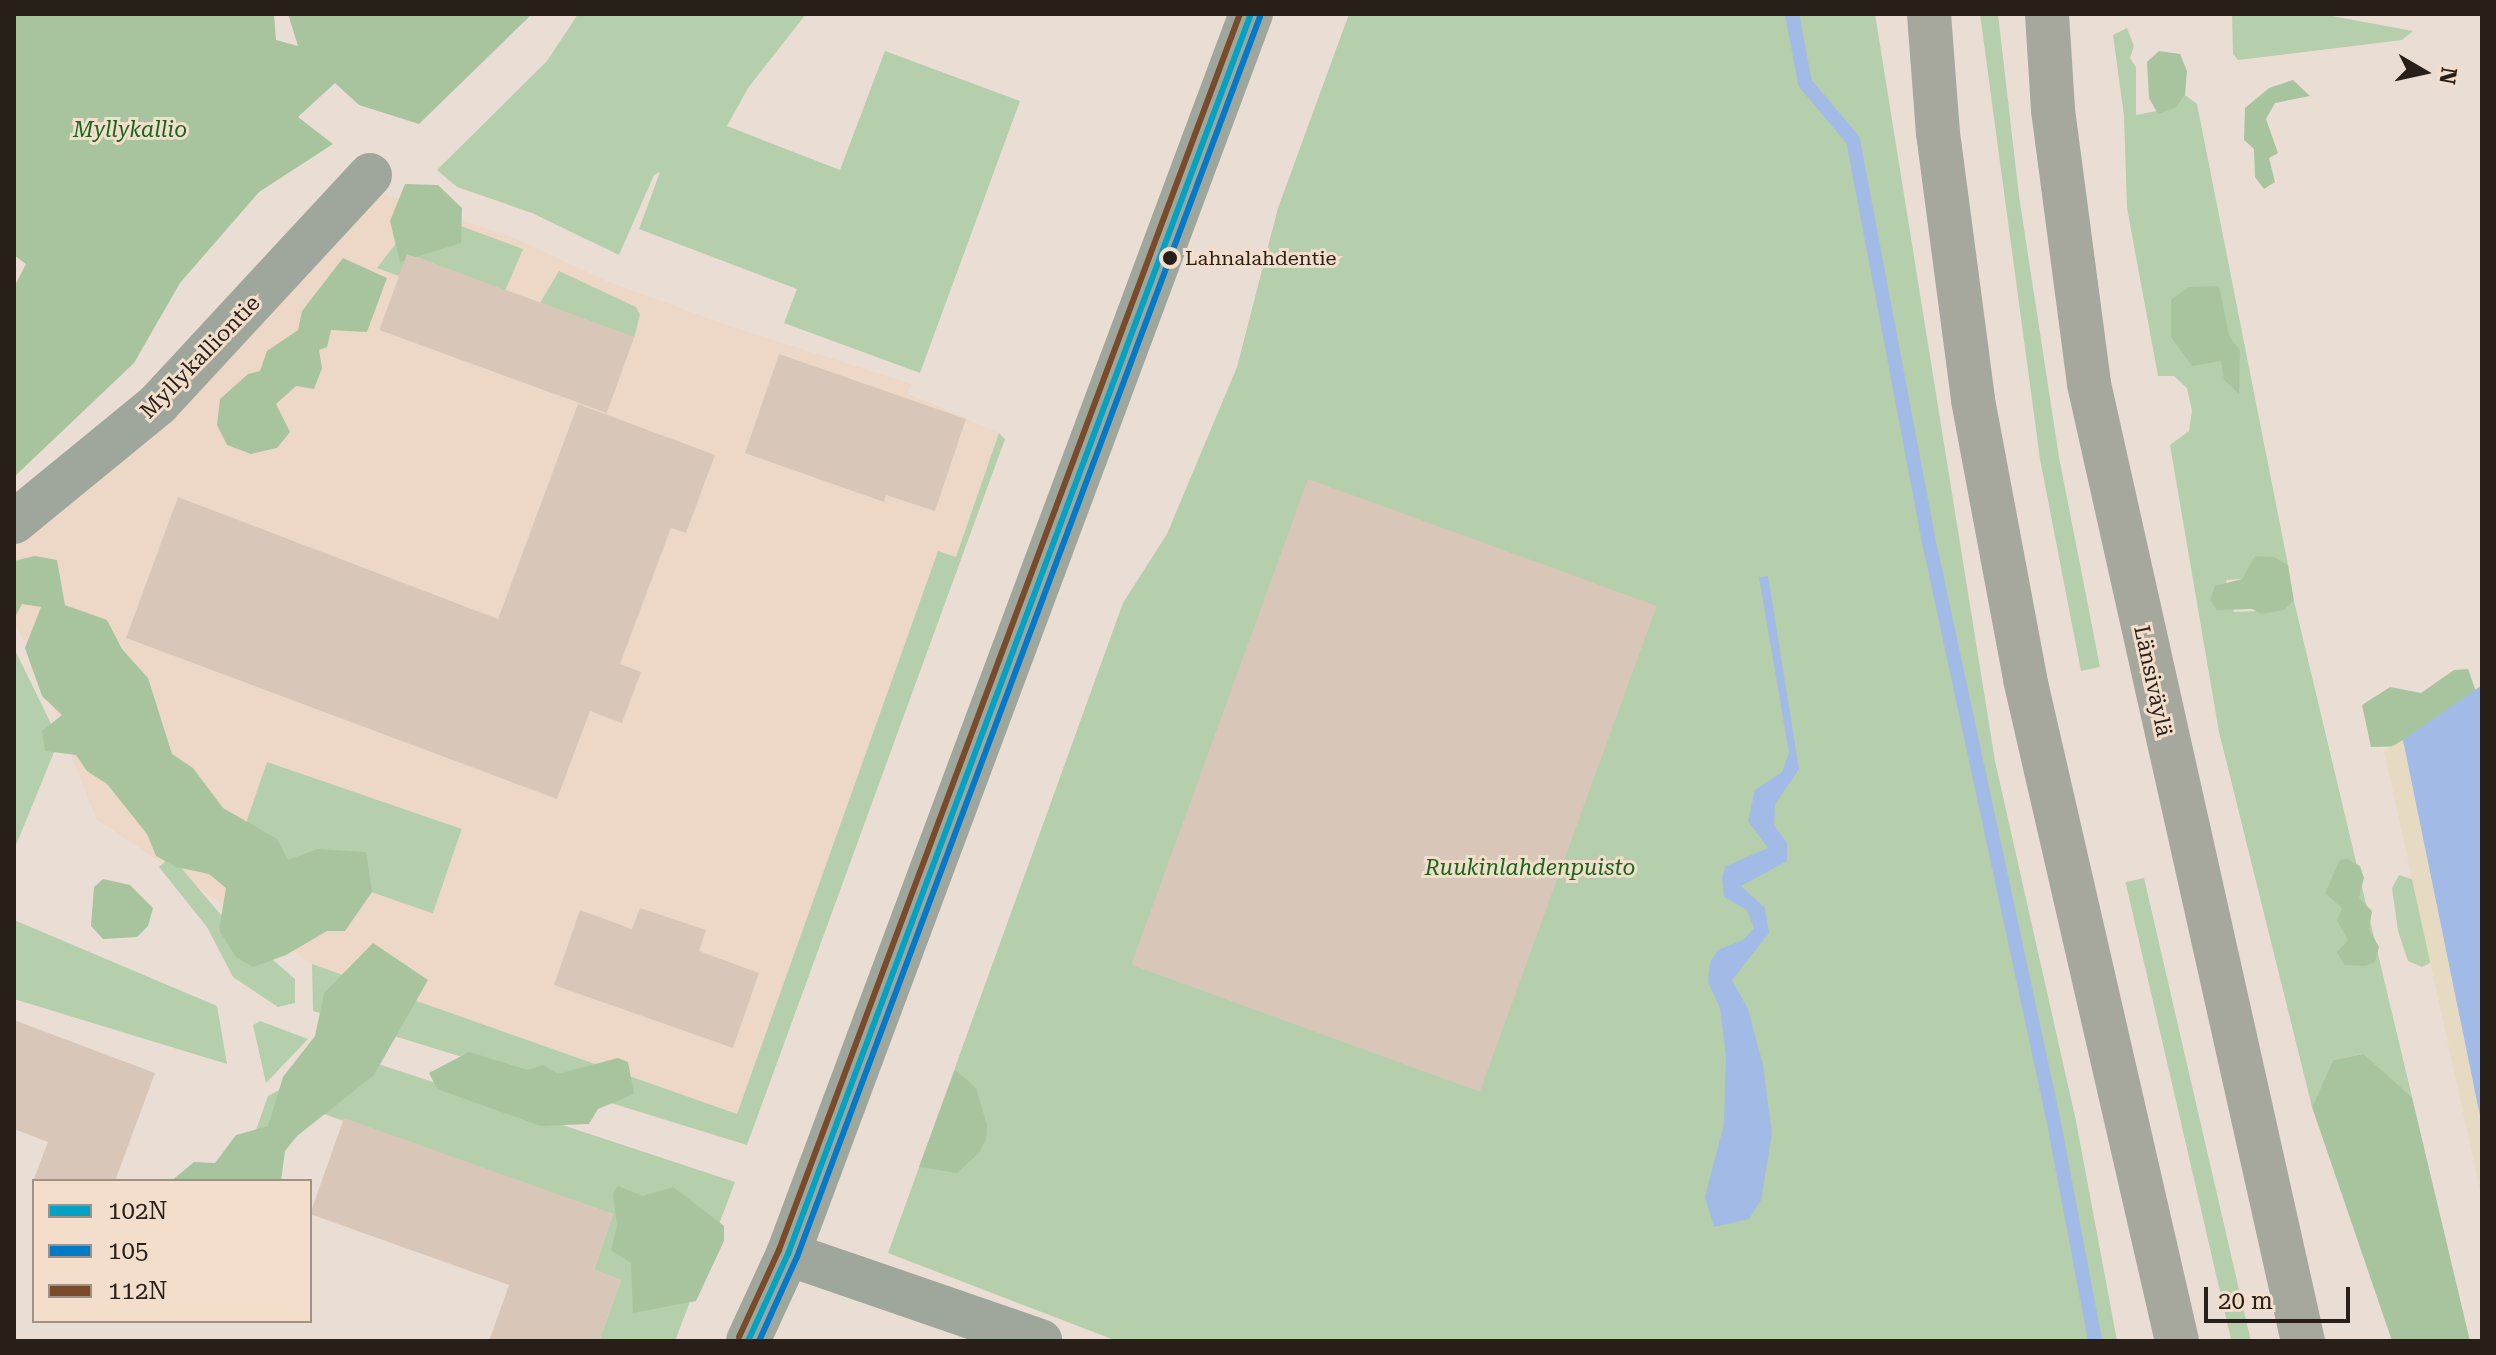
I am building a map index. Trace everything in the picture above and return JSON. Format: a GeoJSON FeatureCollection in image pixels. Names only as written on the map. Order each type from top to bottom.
{"type":"FeatureCollection","features":[{"type":"Feature","properties":{"kind":"highway"},"geometry":{"type":"LineString","coordinates":[[1929,14],[1938,133],[1973,400],[2025,679],[2177,1341]]}},
{"type":"Feature","properties":{"kind":"highway","name":"Länsiväylä"},"geometry":{"type":"LineString","coordinates":[[2047,14],[2053,110],[2089,384],[2303,1341]]}},
{"type":"Feature","properties":{"kind":"highway"},"geometry":{"type":"LineString","coordinates":[[2146,1210],[2161,1341]]}},
{"type":"Feature","properties":{"kind":"main road"},"geometry":{"type":"LineString","coordinates":[[748,1341],[788,1254],[1251,14]]}},
{"type":"Feature","properties":{"kind":"street","name":"Myllykalliontie"},"geometry":{"type":"LineString","coordinates":[[14,522],[158,404],[370,175]]}},
{"type":"Feature","properties":{"kind":"street"},"geometry":{"type":"LineString","coordinates":[[788,1254],[1040,1341]]}},
{"type":"Feature","properties":{"kind":"shaded area"},"geometry":{"type":"Polygon","coordinates":[[[360,186],[510,236],[609,282],[733,327],[912,384],[907,393],[999,433],[956,557],[938,551],[737,1114],[312,964],[96,819],[31,652],[14,624],[14,522],[360,186]]]}},
{"type":"Feature","properties":{"kind":"green space","name":"Myllykallio"},"geometry":{"type":"Polygon","coordinates":[[[14,14],[274,14],[276,40],[298,46],[288,14],[532,14],[419,124],[359,105],[335,83],[298,117],[333,144],[259,192],[180,283],[134,363],[14,477],[14,287],[26,264],[14,255],[14,14]]]}},
{"type":"Feature","properties":{"kind":"green space"},"geometry":{"type":"Polygon","coordinates":[[[578,14],[806,14],[748,88],[727,126],[840,170],[885,51],[1020,101],[920,373],[784,323],[797,289],[639,229],[660,172],[654,175],[619,255],[532,213],[457,187],[437,170],[547,61],[578,14]]]}},
{"type":"Feature","properties":{"kind":"green space","name":"Ruukinlahdenpuisto"},"geometry":{"type":"Polygon","coordinates":[[[1349,14],[1875,14],[1995,761],[2076,1121],[2117,1341],[1117,1341],[888,1253],[1123,603],[1167,534],[1237,367],[1278,208],[1349,14]]]}},
{"type":"Feature","properties":{"kind":"green space"},"geometry":{"type":"Polygon","coordinates":[[[1980,14],[1998,14],[2019,196],[2059,457],[2100,667],[2081,671],[2040,459],[1980,14]]]}},
{"type":"Feature","properties":{"kind":"green space"},"geometry":{"type":"Polygon","coordinates":[[[2232,14],[2321,14],[2413,31],[2402,40],[2238,60],[2233,54],[2232,14]]]}},
{"type":"Feature","properties":{"kind":"green space"},"geometry":{"type":"Polygon","coordinates":[[[2127,28],[2134,46],[2130,58],[2136,67],[2136,115],[2177,107],[2185,95],[2197,104],[2288,565],[2275,557],[2242,579],[2226,580],[2234,612],[2284,610],[2294,601],[2412,1097],[2362,1054],[2333,1060],[2312,1107],[2219,732],[2170,445],[2189,431],[2192,411],[2187,388],[2174,376],[2158,376],[2127,208],[2124,116],[2113,35],[2127,28]]]}},
{"type":"Feature","properties":{"kind":"green space"},"geometry":{"type":"Polygon","coordinates":[[[2159,51],[2180,54],[2187,71],[2185,95],[2177,107],[2158,114],[2149,98],[2147,62],[2159,51]]]}},
{"type":"Feature","properties":{"kind":"green space"},"geometry":{"type":"Polygon","coordinates":[[[2293,80],[2310,96],[2275,103],[2266,119],[2278,153],[2269,158],[2275,182],[2264,189],[2255,177],[2254,149],[2244,140],[2245,108],[2269,88],[2293,80]]]}},
{"type":"Feature","properties":{"kind":"green space"},"geometry":{"type":"Polygon","coordinates":[[[405,184],[438,185],[462,208],[461,243],[400,262],[390,221],[405,184]]]}},
{"type":"Feature","properties":{"kind":"green space"},"geometry":{"type":"Polygon","coordinates":[[[421,211],[523,249],[505,291],[408,254],[399,276],[377,268],[421,211]]]}},
{"type":"Feature","properties":{"kind":"green space"},"geometry":{"type":"Polygon","coordinates":[[[343,258],[387,278],[367,332],[331,330],[327,347],[319,350],[322,368],[314,389],[296,386],[276,404],[290,432],[277,448],[251,454],[227,445],[217,425],[220,399],[248,374],[260,371],[267,351],[298,330],[302,311],[343,258]]]}},
{"type":"Feature","properties":{"kind":"green space"},"geometry":{"type":"Polygon","coordinates":[[[559,271],[636,307],[640,315],[634,338],[540,303],[559,271]]]}},
{"type":"Feature","properties":{"kind":"green space"},"geometry":{"type":"Polygon","coordinates":[[[2219,286],[2229,336],[2240,350],[2239,394],[2224,380],[2221,361],[2192,366],[2171,337],[2171,300],[2188,287],[2219,286]]]}},
{"type":"Feature","properties":{"kind":"green space"},"geometry":{"type":"Polygon","coordinates":[[[999,433],[1005,439],[747,1145],[313,1011],[312,964],[737,1114],[938,551],[956,557],[999,433]]]}},
{"type":"Feature","properties":{"kind":"green space"},"geometry":{"type":"Polygon","coordinates":[[[35,556],[57,560],[65,605],[107,620],[122,649],[148,678],[172,754],[193,768],[223,808],[277,839],[288,860],[318,849],[366,852],[372,892],[345,931],[327,931],[286,955],[253,967],[236,957],[219,930],[226,888],[209,874],[176,867],[156,856],[147,834],[107,784],[87,771],[76,755],[45,751],[42,731],[62,715],[42,696],[25,648],[41,607],[22,604],[14,619],[14,561],[35,556]]]}},
{"type":"Feature","properties":{"kind":"green space"},"geometry":{"type":"Polygon","coordinates":[[[2255,556],[2275,557],[2288,565],[2294,601],[2284,610],[2262,614],[2252,609],[2217,610],[2210,600],[2215,586],[2242,579],[2255,556]]]}},
{"type":"Feature","properties":{"kind":"green space"},"geometry":{"type":"Polygon","coordinates":[[[14,648],[59,740],[14,850],[14,648]]]}},
{"type":"Feature","properties":{"kind":"green space"},"geometry":{"type":"Polygon","coordinates":[[[2468,669],[2479,700],[2410,746],[2371,747],[2362,705],[2390,687],[2421,693],[2454,670],[2468,669]]]}},
{"type":"Feature","properties":{"kind":"green space"},"geometry":{"type":"Polygon","coordinates":[[[267,762],[462,829],[433,913],[238,846],[267,762]]]}},
{"type":"Feature","properties":{"kind":"green space"},"geometry":{"type":"Polygon","coordinates":[[[171,856],[221,915],[295,979],[295,1003],[278,1007],[233,977],[207,927],[159,867],[171,856]]]}},
{"type":"Feature","properties":{"kind":"green space"},"geometry":{"type":"Polygon","coordinates":[[[2347,859],[2360,866],[2364,878],[2359,898],[2372,911],[2369,929],[2379,947],[2375,962],[2365,966],[2344,965],[2337,952],[2348,940],[2337,921],[2342,908],[2325,893],[2340,860],[2347,859]]]}},
{"type":"Feature","properties":{"kind":"green space"},"geometry":{"type":"Polygon","coordinates":[[[2399,875],[2414,880],[2432,962],[2422,967],[2408,961],[2398,931],[2392,888],[2399,875]]]}},
{"type":"Feature","properties":{"kind":"green space"},"geometry":{"type":"Polygon","coordinates":[[[2144,878],[2251,1341],[2231,1341],[2125,882],[2144,878]]]}},
{"type":"Feature","properties":{"kind":"green space"},"geometry":{"type":"Polygon","coordinates":[[[103,879],[130,885],[153,908],[148,926],[137,937],[103,939],[91,926],[94,887],[103,879]]]}},
{"type":"Feature","properties":{"kind":"green space"},"geometry":{"type":"Polygon","coordinates":[[[14,920],[217,1006],[227,1064],[14,999],[14,920]]]}},
{"type":"Feature","properties":{"kind":"green space"},"geometry":{"type":"Polygon","coordinates":[[[373,943],[428,980],[374,1075],[297,1136],[285,1151],[281,1179],[173,1179],[194,1162],[215,1163],[236,1135],[268,1126],[283,1077],[315,1036],[324,993],[373,943]]]}},
{"type":"Feature","properties":{"kind":"green space"},"geometry":{"type":"Polygon","coordinates":[[[260,1021],[308,1039],[266,1083],[253,1025],[260,1021]]]}},
{"type":"Feature","properties":{"kind":"green space"},"geometry":{"type":"Polygon","coordinates":[[[469,1052],[528,1070],[543,1065],[558,1074],[618,1058],[628,1062],[634,1094],[598,1109],[589,1124],[541,1126],[437,1089],[429,1073],[469,1052]]]}},
{"type":"Feature","properties":{"kind":"green space"},"geometry":{"type":"Polygon","coordinates":[[[348,1054],[735,1182],[675,1341],[599,1341],[621,1280],[594,1270],[613,1214],[292,1103],[239,1179],[268,1096],[348,1054]]]}},
{"type":"Feature","properties":{"kind":"green space"},"geometry":{"type":"Polygon","coordinates":[[[2363,1054],[2412,1097],[2470,1341],[2392,1341],[2312,1107],[2333,1060],[2363,1054]]]}},
{"type":"Feature","properties":{"kind":"green space"},"geometry":{"type":"Polygon","coordinates":[[[955,1070],[976,1088],[987,1125],[986,1139],[979,1153],[957,1173],[919,1167],[955,1070]]]}},
{"type":"Feature","properties":{"kind":"green space"},"geometry":{"type":"Polygon","coordinates":[[[618,1186],[643,1196],[673,1187],[724,1226],[724,1241],[696,1301],[633,1313],[631,1263],[611,1250],[617,1226],[613,1194],[618,1186]]]}},
{"type":"Feature","properties":{"kind":"sand"},"geometry":{"type":"Polygon","coordinates":[[[2403,740],[2482,1126],[2482,1200],[2384,751],[2403,740]]]}},
{"type":"Feature","properties":{"kind":"water"},"geometry":{"type":"Polygon","coordinates":[[[1768,576],[1799,769],[1775,804],[1774,825],[1787,843],[1787,861],[1741,886],[1765,908],[1769,933],[1732,980],[1748,1009],[1763,1065],[1772,1133],[1761,1200],[1749,1219],[1714,1227],[1705,1197],[1724,1124],[1726,1056],[1720,1008],[1708,982],[1710,962],[1718,950],[1743,940],[1754,928],[1747,910],[1724,897],[1722,877],[1726,866],[1768,848],[1748,821],[1755,790],[1782,772],[1789,753],[1759,577],[1768,576]]]}},
{"type":"Feature","properties":{"kind":"water"},"geometry":{"type":"Polygon","coordinates":[[[2482,685],[2482,1126],[2403,740],[2482,685]]]}},
{"type":"Feature","properties":{"kind":"building"},"geometry":{"type":"Polygon","coordinates":[[[407,254],[634,337],[607,413],[379,330],[407,254]]]}},
{"type":"Feature","properties":{"kind":"building"},"geometry":{"type":"Polygon","coordinates":[[[779,354],[966,419],[935,511],[886,495],[884,502],[745,453],[779,354]]]}},
{"type":"Feature","properties":{"kind":"building"},"geometry":{"type":"Polygon","coordinates":[[[578,404],[715,455],[686,533],[671,528],[620,664],[641,672],[622,723],[590,711],[557,799],[126,638],[178,497],[498,619],[578,404]]]}},
{"type":"Feature","properties":{"kind":"building"},"geometry":{"type":"Polygon","coordinates":[[[1308,479],[1657,606],[1480,1092],[1131,965],[1308,479]]]}},
{"type":"Feature","properties":{"kind":"building"},"geometry":{"type":"Polygon","coordinates":[[[640,908],[706,930],[699,951],[759,973],[733,1048],[554,985],[580,910],[632,929],[640,908]]]}},
{"type":"Feature","properties":{"kind":"building"},"geometry":{"type":"Polygon","coordinates":[[[14,1020],[155,1073],[116,1179],[34,1179],[48,1142],[14,1129],[14,1020]]]}},
{"type":"Feature","properties":{"kind":"building"},"geometry":{"type":"Polygon","coordinates":[[[344,1118],[613,1214],[594,1270],[621,1280],[599,1341],[489,1341],[509,1285],[312,1215],[344,1118]]]}},
{"type":"Feature","properties":{"kind":"waterway"},"geometry":{"type":"LineString","coordinates":[[1792,14],[1805,83],[1853,140],[1931,551],[2053,1118],[2095,1341]]}},
{"type":"Feature","properties":{"kind":"transit line","name":"112N"},"geometry":{"type":"LineString","coordinates":[[739,1337],[779,1250],[1240,14]]}},
{"type":"Feature","properties":{"kind":"transit line","name":"102N"},"geometry":{"type":"LineString","coordinates":[[748,1341],[788,1254],[1251,14]]}},
{"type":"Feature","properties":{"kind":"transit line","name":"105"},"geometry":{"type":"LineString","coordinates":[[759,1341],[797,1257],[1260,17]]}},
{"type":"Feature","properties":{"kind":"place","name":"Lahnalahdentie"},"geometry":{"type":"Point","coordinates":[1170,258]}}]}
